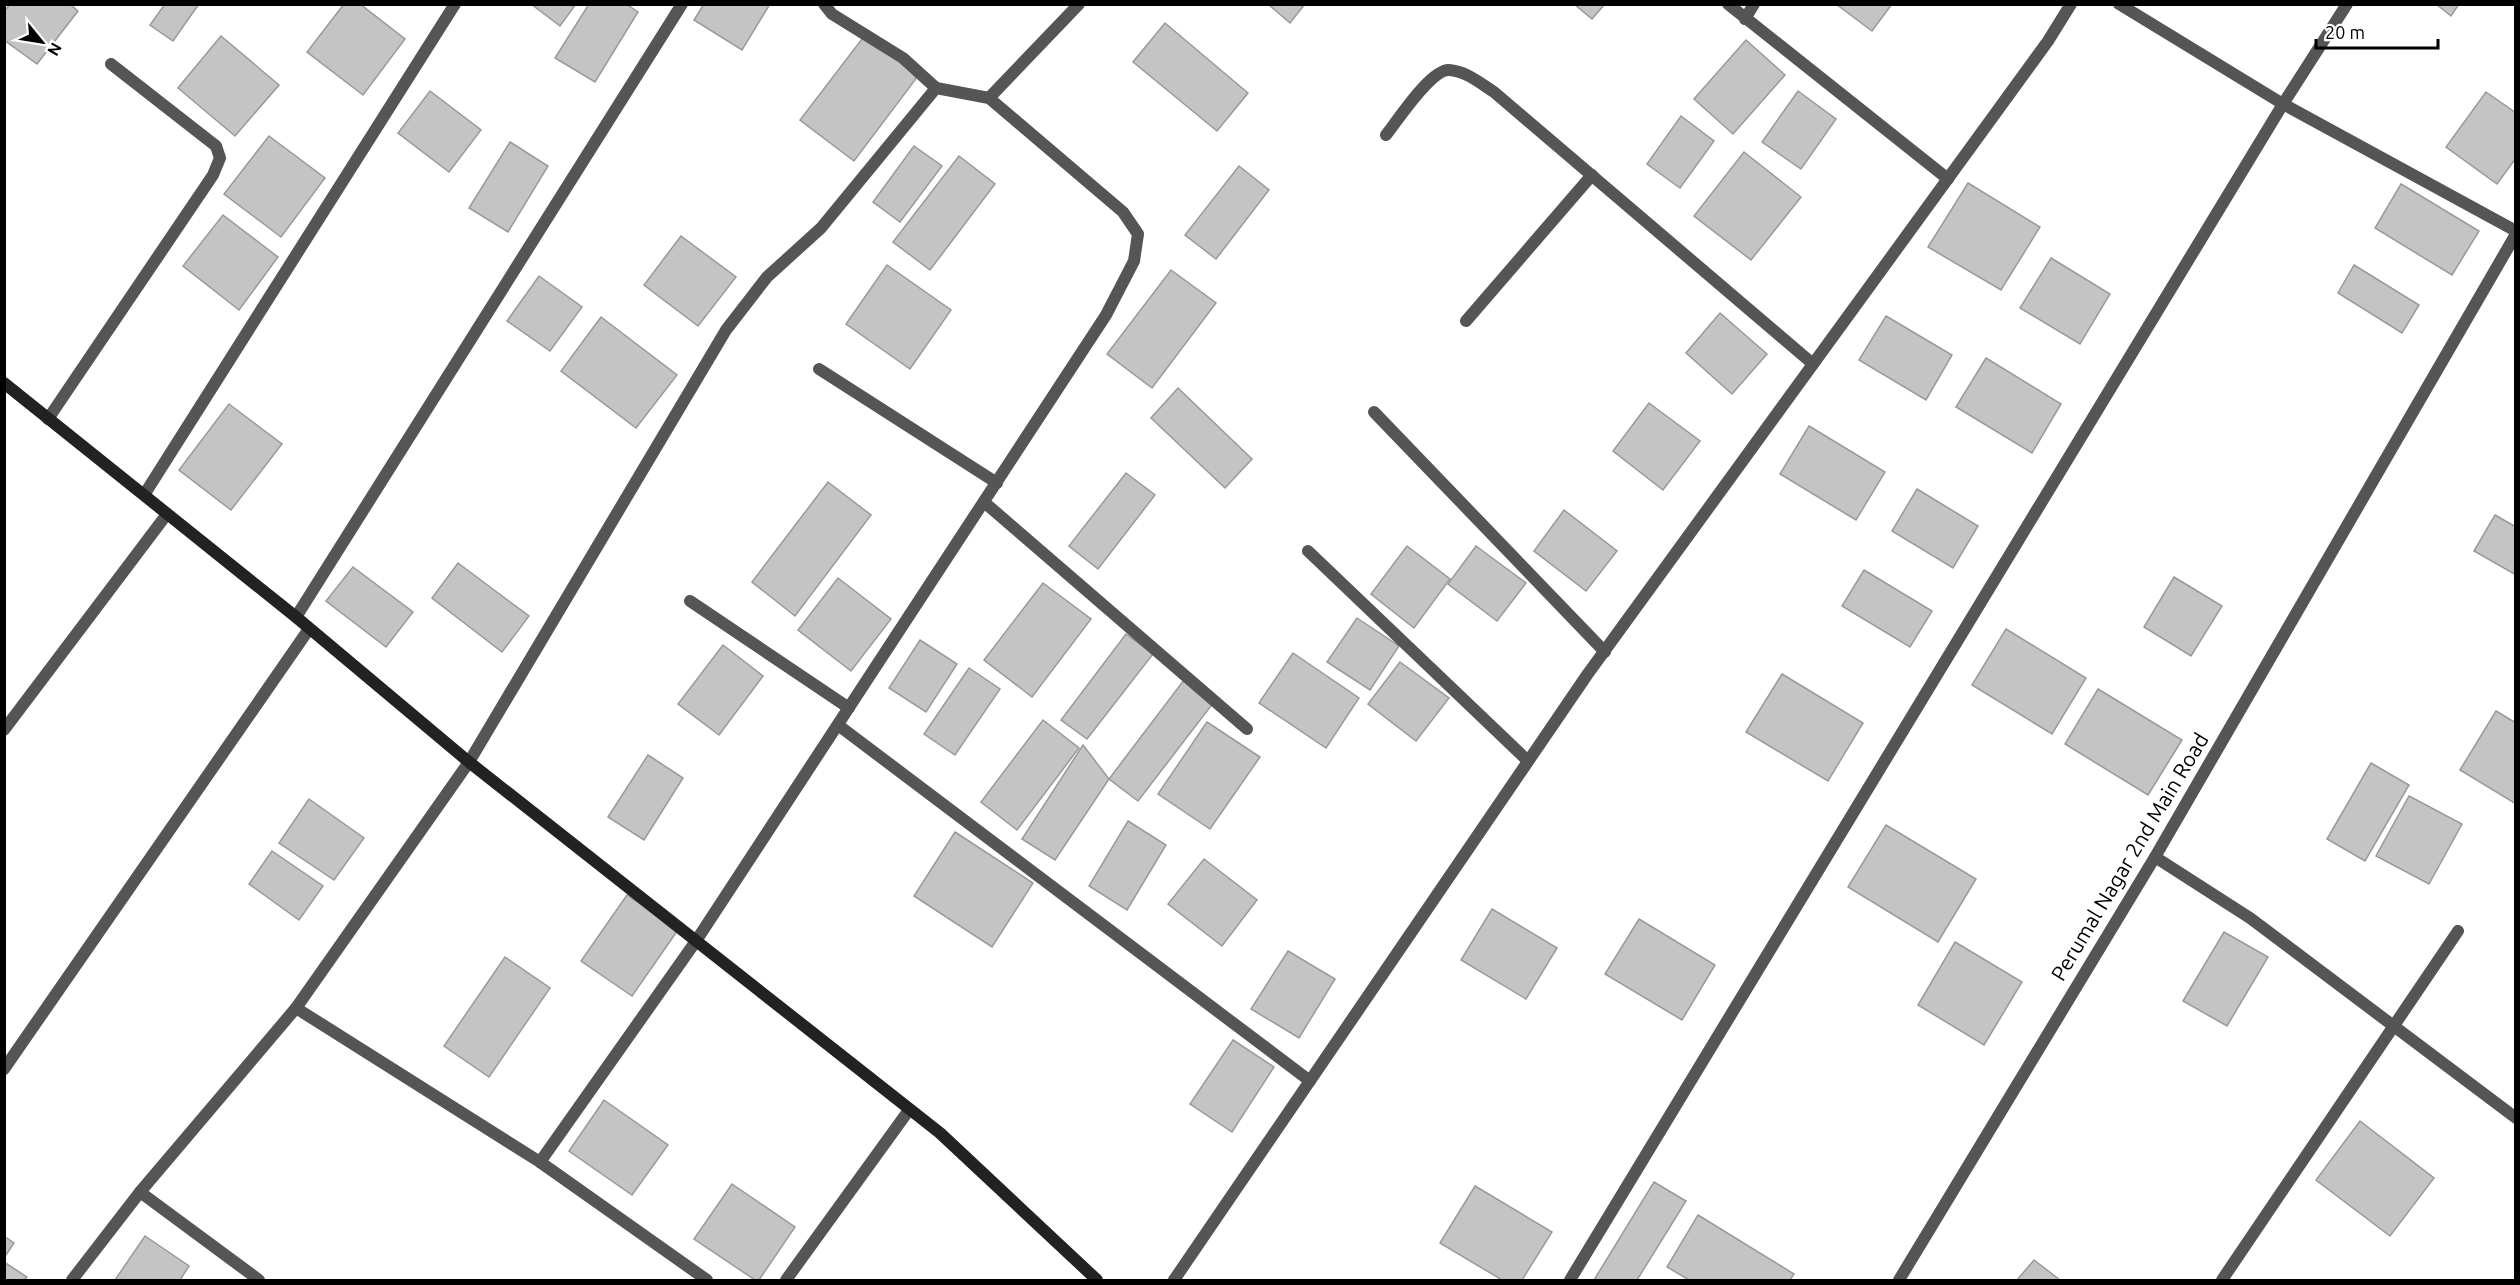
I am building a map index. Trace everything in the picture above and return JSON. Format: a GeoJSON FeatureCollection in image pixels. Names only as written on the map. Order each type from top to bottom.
{"type":"FeatureCollection","features":[{"type":"Feature","properties":{"kind":"street"},"geometry":{"type":"LineString","coordinates":[[144,495],[455,4]]}},
{"type":"Feature","properties":{"kind":"street"},"geometry":{"type":"LineString","coordinates":[[296,617],[682,4]]}},
{"type":"Feature","properties":{"kind":"street"},"geometry":{"type":"LineString","coordinates":[[540,1161],[696,941],[1106,315],[1134,261],[1138,234],[1123,212],[989,98],[936,88],[903,58],[832,14],[824,4]]}},
{"type":"Feature","properties":{"kind":"street"},"geometry":{"type":"LineString","coordinates":[[989,98],[1079,4]]}},
{"type":"Feature","properties":{"kind":"street"},"geometry":{"type":"LineString","coordinates":[[1728,4],[1948,178]]}},
{"type":"Feature","properties":{"kind":"street"},"geometry":{"type":"LineString","coordinates":[[1745,19],[1754,4]]}},
{"type":"Feature","properties":{"kind":"street"},"geometry":{"type":"LineString","coordinates":[[1174,1281],[1528,761],[2048,41],[2071,4]]}},
{"type":"Feature","properties":{"kind":"street"},"geometry":{"type":"LineString","coordinates":[[2119,4],[2283,104],[2516,232]]}},
{"type":"Feature","properties":{"kind":"street"},"geometry":{"type":"LineString","coordinates":[[1570,1281],[2283,104],[2347,4]]}},
{"type":"Feature","properties":{"kind":"street"},"geometry":{"type":"LineString","coordinates":[[48,419],[213,174],[220,158],[216,146],[111,64]]}},
{"type":"Feature","properties":{"kind":"street"},"geometry":{"type":"LineString","coordinates":[[1386,135],[1434,75],[1447,69],[1467,74],[1494,92],[1813,364]]}},
{"type":"Feature","properties":{"kind":"street"},"geometry":{"type":"LineString","coordinates":[[72,1281],[140,1192],[296,1008],[469,762],[726,330],[767,277],[821,228],[936,88]]}},
{"type":"Feature","properties":{"kind":"street"},"geometry":{"type":"LineString","coordinates":[[1466,321],[1592,175]]}},
{"type":"Feature","properties":{"kind":"street","name":"Perumal Nagar 2nd Main Road"},"geometry":{"type":"LineString","coordinates":[[1899,1281],[2155,857],[2516,232]]}},
{"type":"Feature","properties":{"kind":"street"},"geometry":{"type":"LineString","coordinates":[[819,369],[997,483]]}},
{"type":"Feature","properties":{"kind":"street"},"geometry":{"type":"LineString","coordinates":[[4,383],[296,617],[469,762],[940,1133],[1097,1281]]}},
{"type":"Feature","properties":{"kind":"street"},"geometry":{"type":"LineString","coordinates":[[1374,412],[1605,652]]}},
{"type":"Feature","properties":{"kind":"street"},"geometry":{"type":"LineString","coordinates":[[984,502],[1247,729]]}},
{"type":"Feature","properties":{"kind":"street"},"geometry":{"type":"LineString","coordinates":[[4,730],[167,514]]}},
{"type":"Feature","properties":{"kind":"street"},"geometry":{"type":"LineString","coordinates":[[1308,551],[1528,761]]}},
{"type":"Feature","properties":{"kind":"street"},"geometry":{"type":"LineString","coordinates":[[690,601],[849,708]]}},
{"type":"Feature","properties":{"kind":"street"},"geometry":{"type":"LineString","coordinates":[[6,1062],[309,629]]}},
{"type":"Feature","properties":{"kind":"street"},"geometry":{"type":"LineString","coordinates":[[838,725],[1310,1081]]}},
{"type":"Feature","properties":{"kind":"street"},"geometry":{"type":"LineString","coordinates":[[2155,857],[2250,918],[2516,1118]]}},
{"type":"Feature","properties":{"kind":"street"},"geometry":{"type":"LineString","coordinates":[[2222,1281],[2458,931]]}},
{"type":"Feature","properties":{"kind":"street"},"geometry":{"type":"LineString","coordinates":[[296,1008],[540,1161],[707,1281]]}},
{"type":"Feature","properties":{"kind":"street"},"geometry":{"type":"LineString","coordinates":[[786,1281],[909,1110]]}},
{"type":"Feature","properties":{"kind":"street"},"geometry":{"type":"LineString","coordinates":[[140,1192],[259,1281]]}},
{"type":"Feature","properties":{"kind":"building"},"geometry":{"type":"Polygon","coordinates":[[[10,4],[70,4],[78,11],[37,64],[4,40],[4,12],[10,4]]]}},
{"type":"Feature","properties":{"kind":"building"},"geometry":{"type":"Polygon","coordinates":[[[165,4],[199,4],[173,41],[150,25],[165,4]]]}},
{"type":"Feature","properties":{"kind":"building"},"geometry":{"type":"Polygon","coordinates":[[[344,4],[360,4],[405,39],[363,95],[307,52],[344,4]]]}},
{"type":"Feature","properties":{"kind":"building"},"geometry":{"type":"Polygon","coordinates":[[[531,4],[576,4],[560,26],[531,4]]]}},
{"type":"Feature","properties":{"kind":"building"},"geometry":{"type":"Polygon","coordinates":[[[589,4],[626,4],[638,12],[595,82],[555,58],[589,4]]]}},
{"type":"Feature","properties":{"kind":"building"},"geometry":{"type":"Polygon","coordinates":[[[704,4],[770,4],[742,50],[694,20],[704,4]]]}},
{"type":"Feature","properties":{"kind":"building"},"geometry":{"type":"Polygon","coordinates":[[[1268,4],[1305,4],[1290,23],[1268,4]]]}},
{"type":"Feature","properties":{"kind":"building"},"geometry":{"type":"Polygon","coordinates":[[[1574,4],[1605,4],[1592,19],[1574,4]]]}},
{"type":"Feature","properties":{"kind":"building"},"geometry":{"type":"Polygon","coordinates":[[[1836,4],[1892,4],[1872,31],[1836,4]]]}},
{"type":"Feature","properties":{"kind":"building"},"geometry":{"type":"Polygon","coordinates":[[[2436,4],[2459,4],[2451,16],[2436,4]]]}},
{"type":"Feature","properties":{"kind":"building"},"geometry":{"type":"Polygon","coordinates":[[[1165,23],[1248,93],[1217,131],[1133,62],[1165,23]]]}},
{"type":"Feature","properties":{"kind":"building"},"geometry":{"type":"Polygon","coordinates":[[[865,35],[918,76],[854,161],[800,120],[865,35]]]}},
{"type":"Feature","properties":{"kind":"building"},"geometry":{"type":"Polygon","coordinates":[[[221,36],[279,85],[235,136],[178,88],[221,36]]]}},
{"type":"Feature","properties":{"kind":"building"},"geometry":{"type":"Polygon","coordinates":[[[1746,40],[1785,75],[1733,134],[1694,99],[1746,40]]]}},
{"type":"Feature","properties":{"kind":"building"},"geometry":{"type":"Polygon","coordinates":[[[430,91],[481,130],[449,172],[398,133],[430,91]]]}},
{"type":"Feature","properties":{"kind":"building"},"geometry":{"type":"Polygon","coordinates":[[[1798,91],[1836,119],[1801,169],[1762,142],[1798,91]]]}},
{"type":"Feature","properties":{"kind":"building"},"geometry":{"type":"Polygon","coordinates":[[[2486,92],[2516,113],[2516,158],[2497,184],[2446,147],[2486,92]]]}},
{"type":"Feature","properties":{"kind":"building"},"geometry":{"type":"Polygon","coordinates":[[[1681,116],[1714,141],[1680,188],[1647,164],[1681,116]]]}},
{"type":"Feature","properties":{"kind":"building"},"geometry":{"type":"Polygon","coordinates":[[[269,136],[325,178],[281,237],[224,194],[269,136]]]}},
{"type":"Feature","properties":{"kind":"building"},"geometry":{"type":"Polygon","coordinates":[[[510,142],[548,166],[508,232],[469,208],[510,142]]]}},
{"type":"Feature","properties":{"kind":"building"},"geometry":{"type":"Polygon","coordinates":[[[914,146],[942,166],[900,222],[873,202],[914,146]]]}},
{"type":"Feature","properties":{"kind":"building"},"geometry":{"type":"Polygon","coordinates":[[[1744,152],[1801,197],[1751,260],[1694,216],[1744,152]]]}},
{"type":"Feature","properties":{"kind":"building"},"geometry":{"type":"Polygon","coordinates":[[[959,156],[995,184],[930,270],[893,242],[959,156]]]}},
{"type":"Feature","properties":{"kind":"building"},"geometry":{"type":"Polygon","coordinates":[[[1239,166],[1269,190],[1216,259],[1185,235],[1239,166]]]}},
{"type":"Feature","properties":{"kind":"building"},"geometry":{"type":"Polygon","coordinates":[[[1968,183],[2040,227],[2001,290],[1928,247],[1968,183]]]}},
{"type":"Feature","properties":{"kind":"building"},"geometry":{"type":"Polygon","coordinates":[[[2401,184],[2479,231],[2452,275],[2375,228],[2401,184]]]}},
{"type":"Feature","properties":{"kind":"building"},"geometry":{"type":"Polygon","coordinates":[[[223,215],[278,257],[239,310],[183,266],[223,215]]]}},
{"type":"Feature","properties":{"kind":"building"},"geometry":{"type":"Polygon","coordinates":[[[681,236],[736,277],[698,326],[644,285],[681,236]]]}},
{"type":"Feature","properties":{"kind":"building"},"geometry":{"type":"Polygon","coordinates":[[[2051,258],[2110,294],[2080,344],[2020,308],[2051,258]]]}},
{"type":"Feature","properties":{"kind":"building"},"geometry":{"type":"Polygon","coordinates":[[[887,265],[951,310],[910,369],[846,324],[887,265]]]}},
{"type":"Feature","properties":{"kind":"building"},"geometry":{"type":"Polygon","coordinates":[[[2354,265],[2419,305],[2402,333],[2338,293],[2354,265]]]}},
{"type":"Feature","properties":{"kind":"building"},"geometry":{"type":"Polygon","coordinates":[[[1171,270],[1216,303],[1152,388],[1107,354],[1171,270]]]}},
{"type":"Feature","properties":{"kind":"building"},"geometry":{"type":"Polygon","coordinates":[[[539,276],[582,307],[550,351],[507,321],[539,276]]]}},
{"type":"Feature","properties":{"kind":"building"},"geometry":{"type":"Polygon","coordinates":[[[1720,313],[1767,354],[1732,394],[1686,353],[1720,313]]]}},
{"type":"Feature","properties":{"kind":"building"},"geometry":{"type":"Polygon","coordinates":[[[1886,316],[1952,355],[1926,400],[1859,360],[1886,316]]]}},
{"type":"Feature","properties":{"kind":"building"},"geometry":{"type":"Polygon","coordinates":[[[601,317],[677,375],[636,428],[561,371],[601,317]]]}},
{"type":"Feature","properties":{"kind":"building"},"geometry":{"type":"Polygon","coordinates":[[[1986,358],[2061,404],[2032,453],[1956,407],[1986,358]]]}},
{"type":"Feature","properties":{"kind":"building"},"geometry":{"type":"Polygon","coordinates":[[[1178,388],[1252,459],[1225,488],[1151,418],[1178,388]]]}},
{"type":"Feature","properties":{"kind":"building"},"geometry":{"type":"Polygon","coordinates":[[[1649,403],[1700,441],[1663,490],[1613,451],[1649,403]]]}},
{"type":"Feature","properties":{"kind":"building"},"geometry":{"type":"Polygon","coordinates":[[[229,404],[282,444],[231,510],[179,470],[229,404]]]}},
{"type":"Feature","properties":{"kind":"building"},"geometry":{"type":"Polygon","coordinates":[[[1809,426],[1885,472],[1856,520],[1780,474],[1809,426]]]}},
{"type":"Feature","properties":{"kind":"building"},"geometry":{"type":"Polygon","coordinates":[[[1126,473],[1155,495],[1098,569],[1069,546],[1126,473]]]}},
{"type":"Feature","properties":{"kind":"building"},"geometry":{"type":"Polygon","coordinates":[[[828,482],[871,515],[795,616],[752,582],[828,482]]]}},
{"type":"Feature","properties":{"kind":"building"},"geometry":{"type":"Polygon","coordinates":[[[1917,489],[1978,526],[1953,568],[1892,531],[1917,489]]]}},
{"type":"Feature","properties":{"kind":"building"},"geometry":{"type":"Polygon","coordinates":[[[1564,510],[1617,551],[1586,591],[1534,551],[1564,510]]]}},
{"type":"Feature","properties":{"kind":"building"},"geometry":{"type":"Polygon","coordinates":[[[2495,515],[2516,527],[2516,575],[2474,551],[2495,515]]]}},
{"type":"Feature","properties":{"kind":"building"},"geometry":{"type":"Polygon","coordinates":[[[1407,546],[1450,579],[1414,628],[1371,594],[1407,546]]]}},
{"type":"Feature","properties":{"kind":"building"},"geometry":{"type":"Polygon","coordinates":[[[1476,546],[1526,583],[1497,621],[1448,584],[1476,546]]]}},
{"type":"Feature","properties":{"kind":"building"},"geometry":{"type":"Polygon","coordinates":[[[458,563],[529,616],[502,652],[432,598],[458,563]]]}},
{"type":"Feature","properties":{"kind":"building"},"geometry":{"type":"Polygon","coordinates":[[[353,567],[413,612],[386,647],[326,601],[353,567]]]}},
{"type":"Feature","properties":{"kind":"building"},"geometry":{"type":"Polygon","coordinates":[[[1864,570],[1932,611],[1910,647],[1842,606],[1864,570]]]}},
{"type":"Feature","properties":{"kind":"building"},"geometry":{"type":"Polygon","coordinates":[[[2174,577],[2222,606],[2191,656],[2144,627],[2174,577]]]}},
{"type":"Feature","properties":{"kind":"building"},"geometry":{"type":"Polygon","coordinates":[[[838,578],[891,619],[851,671],[798,630],[838,578]]]}},
{"type":"Feature","properties":{"kind":"building"},"geometry":{"type":"Polygon","coordinates":[[[1043,583],[1091,619],[1032,697],[984,660],[1043,583]]]}},
{"type":"Feature","properties":{"kind":"building"},"geometry":{"type":"Polygon","coordinates":[[[1357,618],[1399,646],[1370,690],[1327,662],[1357,618]]]}},
{"type":"Feature","properties":{"kind":"building"},"geometry":{"type":"Polygon","coordinates":[[[2006,629],[2086,678],[2052,734],[1972,685],[2006,629]]]}},
{"type":"Feature","properties":{"kind":"building"},"geometry":{"type":"Polygon","coordinates":[[[1126,634],[1153,654],[1087,739],[1061,720],[1126,634]]]}},
{"type":"Feature","properties":{"kind":"building"},"geometry":{"type":"Polygon","coordinates":[[[920,640],[957,664],[926,712],[889,688],[920,640]]]}},
{"type":"Feature","properties":{"kind":"building"},"geometry":{"type":"Polygon","coordinates":[[[723,645],[763,676],[719,735],[678,704],[723,645]]]}},
{"type":"Feature","properties":{"kind":"building"},"geometry":{"type":"Polygon","coordinates":[[[1293,653],[1359,698],[1326,748],[1259,703],[1293,653]]]}},
{"type":"Feature","properties":{"kind":"building"},"geometry":{"type":"Polygon","coordinates":[[[1400,662],[1449,698],[1416,741],[1368,704],[1400,662]]]}},
{"type":"Feature","properties":{"kind":"building"},"geometry":{"type":"Polygon","coordinates":[[[969,668],[1000,689],[955,755],[924,734],[969,668]]]}},
{"type":"Feature","properties":{"kind":"building"},"geometry":{"type":"Polygon","coordinates":[[[1782,674],[1863,723],[1828,781],[1746,732],[1782,674]]]}},
{"type":"Feature","properties":{"kind":"building"},"geometry":{"type":"Polygon","coordinates":[[[1184,680],[1214,702],[1138,801],[1109,779],[1184,680]]]}},
{"type":"Feature","properties":{"kind":"building"},"geometry":{"type":"Polygon","coordinates":[[[2098,689],[2182,740],[2148,795],[2065,744],[2098,689]]]}},
{"type":"Feature","properties":{"kind":"building"},"geometry":{"type":"Polygon","coordinates":[[[2496,711],[2516,723],[2516,804],[2460,770],[2496,711]]]}},
{"type":"Feature","properties":{"kind":"building"},"geometry":{"type":"Polygon","coordinates":[[[1043,720],[1079,748],[1017,830],[981,802],[1043,720]]]}},
{"type":"Feature","properties":{"kind":"building"},"geometry":{"type":"Polygon","coordinates":[[[1207,722],[1260,757],[1210,829],[1158,794],[1207,722]]]}},
{"type":"Feature","properties":{"kind":"building"},"geometry":{"type":"Polygon","coordinates":[[[1083,745],[1109,779],[1055,860],[1022,839],[1083,745]]]}},
{"type":"Feature","properties":{"kind":"building"},"geometry":{"type":"Polygon","coordinates":[[[648,755],[683,778],[644,840],[608,817],[648,755]]]}},
{"type":"Feature","properties":{"kind":"building"},"geometry":{"type":"Polygon","coordinates":[[[2371,763],[2409,785],[2365,861],[2327,839],[2371,763]]]}},
{"type":"Feature","properties":{"kind":"building"},"geometry":{"type":"Polygon","coordinates":[[[2409,796],[2462,824],[2429,884],[2376,856],[2409,796]]]}},
{"type":"Feature","properties":{"kind":"building"},"geometry":{"type":"Polygon","coordinates":[[[309,799],[364,838],[334,880],[279,843],[309,799]]]}},
{"type":"Feature","properties":{"kind":"building"},"geometry":{"type":"Polygon","coordinates":[[[1128,821],[1166,845],[1127,910],[1089,886],[1128,821]]]}},
{"type":"Feature","properties":{"kind":"building"},"geometry":{"type":"Polygon","coordinates":[[[1886,825],[1976,879],[1938,942],[1848,887],[1886,825]]]}},
{"type":"Feature","properties":{"kind":"building"},"geometry":{"type":"Polygon","coordinates":[[[955,832],[1033,883],[992,947],[914,896],[955,832]]]}},
{"type":"Feature","properties":{"kind":"building"},"geometry":{"type":"Polygon","coordinates":[[[272,851],[323,886],[299,920],[249,884],[272,851]]]}},
{"type":"Feature","properties":{"kind":"building"},"geometry":{"type":"Polygon","coordinates":[[[1204,859],[1257,900],[1222,946],[1168,904],[1204,859]]]}},
{"type":"Feature","properties":{"kind":"building"},"geometry":{"type":"Polygon","coordinates":[[[627,895],[678,930],[632,996],[581,961],[627,895]]]}},
{"type":"Feature","properties":{"kind":"building"},"geometry":{"type":"Polygon","coordinates":[[[1492,909],[1557,948],[1526,999],[1461,960],[1492,909]]]}},
{"type":"Feature","properties":{"kind":"building"},"geometry":{"type":"Polygon","coordinates":[[[1639,919],[1715,965],[1682,1020],[1605,974],[1639,919]]]}},
{"type":"Feature","properties":{"kind":"building"},"geometry":{"type":"Polygon","coordinates":[[[2224,932],[2268,957],[2227,1026],[2183,1001],[2224,932]]]}},
{"type":"Feature","properties":{"kind":"building"},"geometry":{"type":"Polygon","coordinates":[[[1955,942],[2022,982],[1984,1045],[1918,1005],[1955,942]]]}},
{"type":"Feature","properties":{"kind":"building"},"geometry":{"type":"Polygon","coordinates":[[[1288,951],[1335,979],[1299,1038],[1251,1009],[1288,951]]]}},
{"type":"Feature","properties":{"kind":"building"},"geometry":{"type":"Polygon","coordinates":[[[505,957],[550,988],[489,1077],[444,1046],[505,957]]]}},
{"type":"Feature","properties":{"kind":"building"},"geometry":{"type":"Polygon","coordinates":[[[1233,1040],[1274,1067],[1232,1132],[1190,1104],[1233,1040]]]}},
{"type":"Feature","properties":{"kind":"building"},"geometry":{"type":"Polygon","coordinates":[[[604,1100],[668,1145],[632,1195],[569,1151],[604,1100]]]}},
{"type":"Feature","properties":{"kind":"building"},"geometry":{"type":"Polygon","coordinates":[[[2360,1121],[2434,1178],[2390,1236],[2316,1180],[2360,1121]]]}},
{"type":"Feature","properties":{"kind":"building"},"geometry":{"type":"Polygon","coordinates":[[[1654,1182],[1686,1201],[1637,1280],[1594,1280],[1654,1182]]]}},
{"type":"Feature","properties":{"kind":"building"},"geometry":{"type":"Polygon","coordinates":[[[732,1184],[795,1227],[759,1280],[755,1280],[694,1239],[732,1184]]]}},
{"type":"Feature","properties":{"kind":"building"},"geometry":{"type":"Polygon","coordinates":[[[1475,1186],[1552,1232],[1522,1280],[1502,1280],[1440,1243],[1475,1186]]]}},
{"type":"Feature","properties":{"kind":"building"},"geometry":{"type":"Polygon","coordinates":[[[1698,1215],[1794,1274],[1790,1280],[1689,1280],[1667,1267],[1698,1215]]]}},
{"type":"Feature","properties":{"kind":"building"},"geometry":{"type":"Polygon","coordinates":[[[4,1236],[14,1243],[4,1258],[4,1236]]]}},
{"type":"Feature","properties":{"kind":"building"},"geometry":{"type":"Polygon","coordinates":[[[145,1236],[189,1266],[180,1280],[115,1280],[145,1236]]]}},
{"type":"Feature","properties":{"kind":"building"},"geometry":{"type":"Polygon","coordinates":[[[2034,1260],[2060,1280],[2017,1280],[2034,1260]]]}},
{"type":"Feature","properties":{"kind":"building"},"geometry":{"type":"Polygon","coordinates":[[[4,1262],[27,1277],[24,1280],[4,1280],[4,1262]]]}}]}
